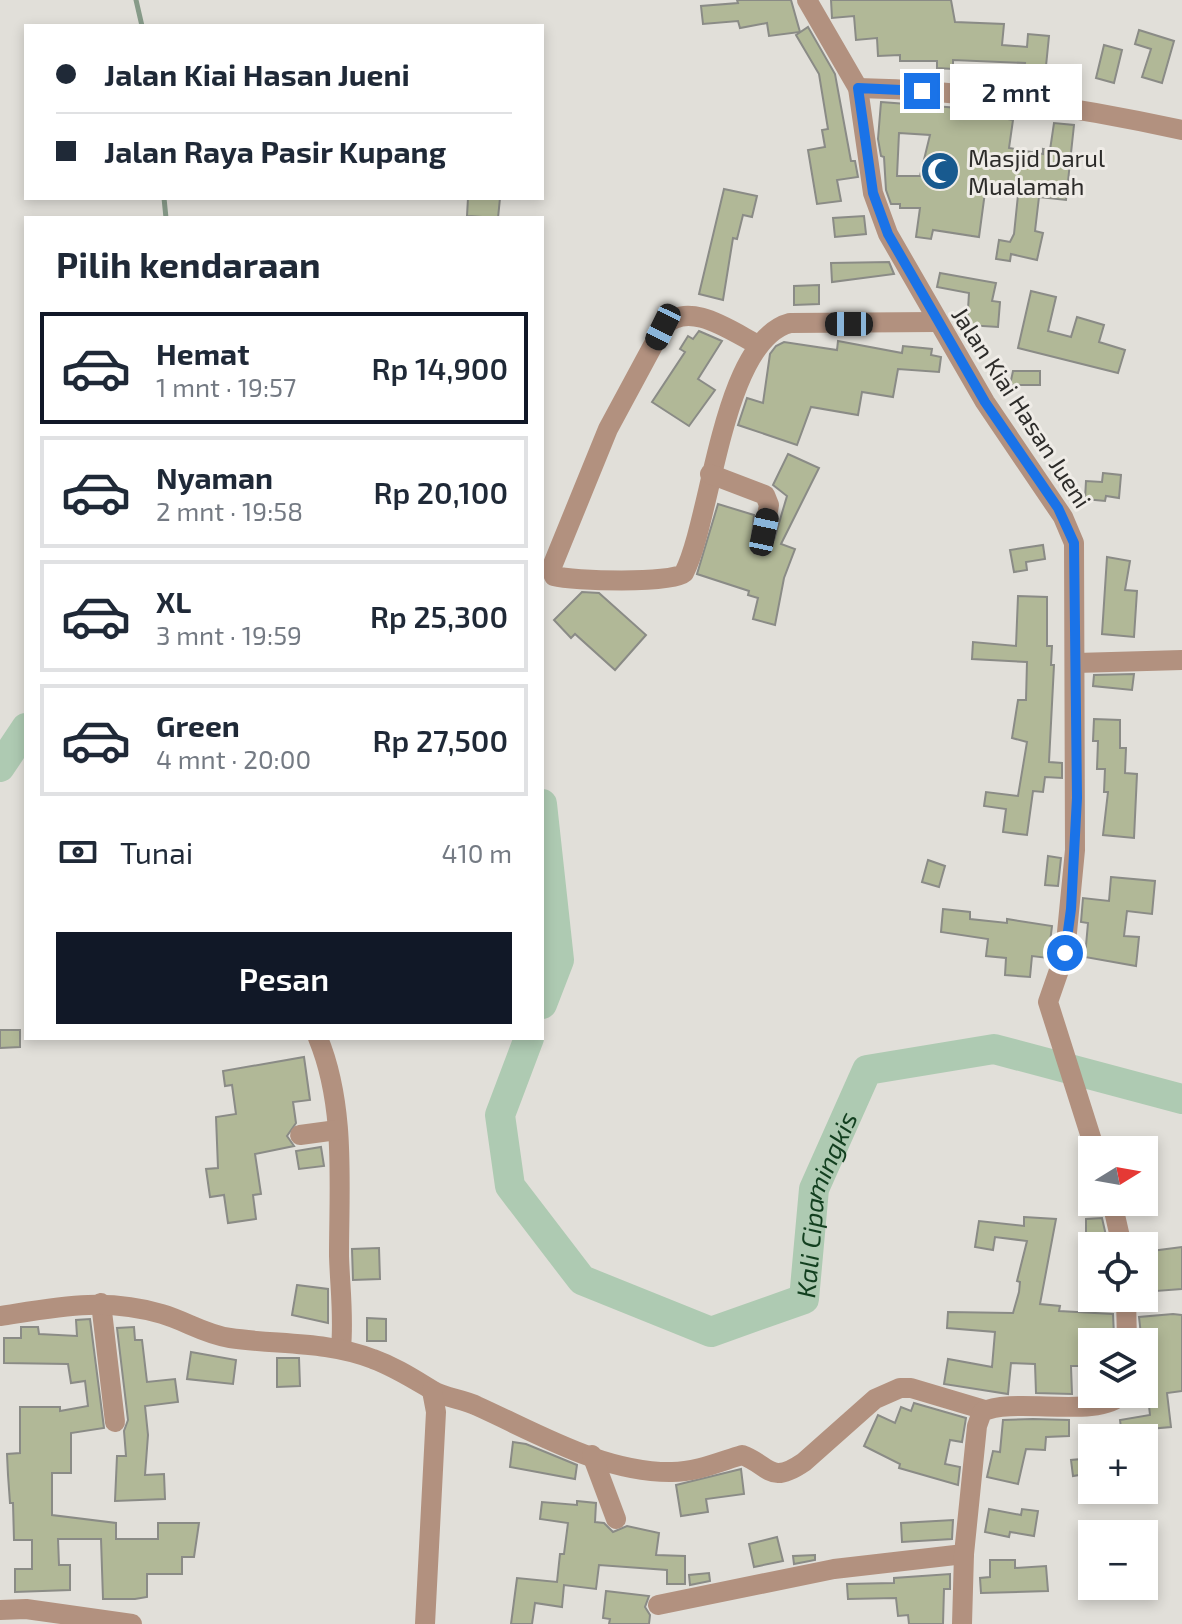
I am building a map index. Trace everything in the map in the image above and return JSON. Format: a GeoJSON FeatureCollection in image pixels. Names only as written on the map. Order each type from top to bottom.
{"type":"FeatureCollection","features":[{"type":"Feature","properties":{"kind":"street","name":"Jalan Kiai Hasan Jueni"},"geometry":{"type":"LineString","coordinates":[[807,0],[858,88],[876,206],[936,322],[1072,536],[1076,552],[1077,798],[1071,909],[1065,953],[1048,995],[1049,1011],[1090,1136]]}},
{"type":"Feature","properties":{"kind":"street"},"geometry":{"type":"LineString","coordinates":[[858,88],[948,93],[1095,113],[1182,130]]}},
{"type":"Feature","properties":{"kind":"street"},"geometry":{"type":"LineString","coordinates":[[758,345],[691,315],[676,316],[663,327],[608,429],[551,569],[552,574],[640,581],[680,577],[689,563],[710,474],[727,419],[758,345],[775,329],[790,323],[936,322]]}},
{"type":"Feature","properties":{"kind":"street"},"geometry":{"type":"LineString","coordinates":[[710,474],[767,496],[769,505],[764,532]]}},
{"type":"Feature","properties":{"kind":"street"},"geometry":{"type":"LineString","coordinates":[[1076,663],[1182,660]]}},
{"type":"Feature","properties":{"kind":"street"},"geometry":{"type":"LineString","coordinates":[[319,1040],[334,1086],[340,1272],[344,1305],[341,1348]]}},
{"type":"Feature","properties":{"kind":"street"},"geometry":{"type":"LineString","coordinates":[[300,1135],[337,1130]]}},
{"type":"Feature","properties":{"kind":"street"},"geometry":{"type":"LineString","coordinates":[[0,1316],[85,1302],[101,1303],[161,1314],[199,1332],[224,1337],[341,1348],[413,1376],[432,1391],[474,1404],[592,1455],[638,1469],[672,1472],[742,1455],[767,1472],[776,1473],[804,1462],[875,1399],[895,1390],[911,1388],[985,1410],[1078,1405]]}},
{"type":"Feature","properties":{"kind":"street"},"geometry":{"type":"LineString","coordinates":[[101,1303],[115,1422]]}},
{"type":"Feature","properties":{"kind":"street"},"geometry":{"type":"LineString","coordinates":[[425,1624],[436,1412],[432,1391]]}},
{"type":"Feature","properties":{"kind":"street"},"geometry":{"type":"LineString","coordinates":[[962,1624],[964,1554],[977,1426],[985,1410]]}},
{"type":"Feature","properties":{"kind":"street"},"geometry":{"type":"LineString","coordinates":[[592,1455],[616,1519]]}},
{"type":"Feature","properties":{"kind":"street"},"geometry":{"type":"LineString","coordinates":[[658,1605],[834,1569],[964,1554]]}},
{"type":"Feature","properties":{"kind":"street"},"geometry":{"type":"LineString","coordinates":[[0,1610],[26,1609],[132,1624]]}},
{"type":"Feature","properties":{"kind":"building"},"geometry":{"type":"Polygon","coordinates":[[[737,0],[791,0],[800,32],[769,36],[767,23],[740,28],[738,21],[703,24],[701,6],[738,3],[737,0]]]}},
{"type":"Feature","properties":{"kind":"building"},"geometry":{"type":"Polygon","coordinates":[[[831,0],[951,0],[955,22],[1004,24],[1002,45],[1027,47],[1028,34],[1049,36],[1044,86],[1022,82],[1025,63],[953,60],[953,69],[937,68],[937,61],[900,61],[900,55],[878,56],[877,38],[856,40],[854,16],[832,18],[831,0]]]}},
{"type":"Feature","properties":{"kind":"building"},"geometry":{"type":"Polygon","coordinates":[[[808,27],[835,74],[851,161],[855,161],[858,177],[837,180],[841,201],[817,204],[808,150],[825,147],[822,130],[828,129],[819,74],[796,35],[808,27]]]}},
{"type":"Feature","properties":{"kind":"building"},"geometry":{"type":"Polygon","coordinates":[[[1139,30],[1174,41],[1162,83],[1142,77],[1151,49],[1135,44],[1139,30]]]}},
{"type":"Feature","properties":{"kind":"building"},"geometry":{"type":"Polygon","coordinates":[[[1104,45],[1122,50],[1114,83],[1096,78],[1104,45]]]}},
{"type":"Feature","properties":{"kind":"building"},"geometry":{"type":"Polygon","coordinates":[[[881,102],[998,111],[997,117],[1013,120],[1009,148],[1043,154],[1043,149],[1050,150],[1054,123],[1074,125],[1066,200],[1039,197],[1035,231],[1043,233],[1037,260],[1011,254],[1010,261],[996,259],[999,240],[1010,242],[1014,234],[1018,195],[985,192],[979,237],[933,230],[931,239],[916,237],[920,208],[900,208],[900,204],[891,204],[878,139],[881,102]],[[899,133],[897,176],[920,176],[930,135],[899,133]]]}},
{"type":"Feature","properties":{"kind":"building"},"geometry":{"type":"Polygon","coordinates":[[[724,189],[757,196],[752,217],[743,215],[737,239],[733,238],[723,300],[699,294],[724,189]]]}},
{"type":"Feature","properties":{"kind":"building"},"geometry":{"type":"Polygon","coordinates":[[[468,200],[500,200],[498,216],[467,216],[468,200]]]}},
{"type":"Feature","properties":{"kind":"building"},"geometry":{"type":"Polygon","coordinates":[[[864,216],[866,234],[835,237],[833,218],[864,216]]]}},
{"type":"Feature","properties":{"kind":"building"},"geometry":{"type":"Polygon","coordinates":[[[889,262],[894,274],[832,282],[831,263],[889,262]]]}},
{"type":"Feature","properties":{"kind":"building"},"geometry":{"type":"Polygon","coordinates":[[[940,273],[996,283],[992,301],[1000,302],[998,327],[967,325],[969,293],[937,287],[940,273]]]}},
{"type":"Feature","properties":{"kind":"building"},"geometry":{"type":"Polygon","coordinates":[[[819,285],[819,304],[794,305],[794,286],[819,285]]]}},
{"type":"Feature","properties":{"kind":"building"},"geometry":{"type":"Polygon","coordinates":[[[1031,291],[1056,297],[1048,331],[1071,337],[1077,317],[1104,325],[1099,342],[1125,350],[1118,373],[1018,348],[1031,291]]]}},
{"type":"Feature","properties":{"kind":"building"},"geometry":{"type":"Polygon","coordinates":[[[699,331],[722,341],[698,379],[715,390],[689,426],[652,402],[685,352],[680,349],[688,336],[693,339],[699,331]]]}},
{"type":"Feature","properties":{"kind":"building"},"geometry":{"type":"Polygon","coordinates":[[[838,341],[902,353],[903,346],[932,349],[931,355],[941,357],[939,372],[898,369],[893,397],[862,392],[858,415],[811,407],[797,445],[738,425],[747,398],[763,403],[770,354],[776,346],[784,342],[837,350],[838,341]]]}},
{"type":"Feature","properties":{"kind":"building"},"geometry":{"type":"Polygon","coordinates":[[[1013,371],[1040,371],[1040,385],[1010,385],[1013,371]]]}},
{"type":"Feature","properties":{"kind":"building"},"geometry":{"type":"Polygon","coordinates":[[[788,454],[819,468],[781,544],[795,549],[784,578],[775,625],[753,619],[758,598],[748,595],[749,591],[697,574],[718,504],[754,515],[752,536],[756,542],[768,544],[774,540],[787,496],[773,485],[788,454]]]}},
{"type":"Feature","properties":{"kind":"building"},"geometry":{"type":"Polygon","coordinates":[[[1103,473],[1121,475],[1119,498],[1106,496],[1105,501],[1085,499],[1086,481],[1102,482],[1103,473]]]}},
{"type":"Feature","properties":{"kind":"building"},"geometry":{"type":"Polygon","coordinates":[[[1043,545],[1045,559],[1026,562],[1027,570],[1014,572],[1010,550],[1043,545]]]}},
{"type":"Feature","properties":{"kind":"building"},"geometry":{"type":"Polygon","coordinates":[[[1107,557],[1130,561],[1125,590],[1137,591],[1134,637],[1102,634],[1107,557]]]}},
{"type":"Feature","properties":{"kind":"building"},"geometry":{"type":"Polygon","coordinates":[[[582,592],[599,593],[646,635],[615,670],[575,634],[571,638],[554,620],[582,592]]]}},
{"type":"Feature","properties":{"kind":"building"},"geometry":{"type":"Polygon","coordinates":[[[1018,596],[1047,597],[1047,646],[1052,646],[1051,665],[1054,665],[1049,762],[1062,763],[1062,778],[1045,777],[1043,792],[1033,791],[1027,835],[1003,832],[1006,809],[984,806],[986,792],[1018,796],[1027,742],[1012,738],[1018,700],[1026,700],[1027,662],[972,659],[973,642],[1016,646],[1018,596]]]}},
{"type":"Feature","properties":{"kind":"building"},"geometry":{"type":"Polygon","coordinates":[[[1134,674],[1132,690],[1093,686],[1094,675],[1134,674]]]}},
{"type":"Feature","properties":{"kind":"building"},"geometry":{"type":"Polygon","coordinates":[[[1094,719],[1120,720],[1120,748],[1126,748],[1125,773],[1137,774],[1134,838],[1103,835],[1108,792],[1104,792],[1105,769],[1097,769],[1098,741],[1093,741],[1094,719]]]}},
{"type":"Feature","properties":{"kind":"building"},"geometry":{"type":"Polygon","coordinates":[[[1048,856],[1061,858],[1058,886],[1045,885],[1048,856]]]}},
{"type":"Feature","properties":{"kind":"building"},"geometry":{"type":"Polygon","coordinates":[[[928,860],[945,866],[939,887],[922,882],[928,860]]]}},
{"type":"Feature","properties":{"kind":"building"},"geometry":{"type":"Polygon","coordinates":[[[1111,877],[1155,881],[1152,914],[1127,911],[1124,936],[1139,937],[1136,966],[1085,957],[1088,923],[1081,922],[1083,898],[1109,901],[1111,877]]]}},
{"type":"Feature","properties":{"kind":"building"},"geometry":{"type":"Polygon","coordinates":[[[943,909],[970,912],[970,919],[1007,923],[1007,919],[1052,926],[1048,958],[1032,956],[1030,977],[1005,975],[1006,958],[986,956],[988,939],[941,932],[943,909]]]}},
{"type":"Feature","properties":{"kind":"building"},"geometry":{"type":"Polygon","coordinates":[[[0,1030],[20,1030],[20,1047],[0,1048],[0,1030]]]}},
{"type":"Feature","properties":{"kind":"building"},"geometry":{"type":"Polygon","coordinates":[[[304,1057],[310,1100],[293,1102],[296,1123],[287,1136],[294,1146],[255,1154],[261,1194],[253,1195],[256,1219],[228,1223],[224,1195],[210,1197],[206,1169],[218,1168],[216,1117],[236,1114],[232,1085],[225,1086],[223,1071],[304,1057]]]}},
{"type":"Feature","properties":{"kind":"building"},"geometry":{"type":"Polygon","coordinates":[[[321,1147],[324,1166],[299,1169],[296,1151],[321,1147]]]}},
{"type":"Feature","properties":{"kind":"building"},"geometry":{"type":"Polygon","coordinates":[[[1024,1217],[1056,1219],[1040,1304],[1060,1306],[1059,1311],[1113,1314],[1114,1328],[1078,1328],[1078,1366],[1071,1366],[1072,1394],[1036,1393],[1035,1364],[1011,1363],[1008,1394],[944,1384],[948,1359],[992,1367],[995,1332],[947,1328],[948,1312],[1013,1313],[1019,1292],[1020,1282],[1017,1281],[1027,1241],[995,1237],[993,1250],[975,1247],[979,1221],[1024,1226],[1024,1217]]]}},
{"type":"Feature","properties":{"kind":"building"},"geometry":{"type":"Polygon","coordinates":[[[1102,1218],[1105,1232],[1086,1232],[1086,1219],[1102,1218]]]}},
{"type":"Feature","properties":{"kind":"building"},"geometry":{"type":"Polygon","coordinates":[[[1182,1247],[1182,1289],[1158,1291],[1158,1250],[1182,1247]]]}},
{"type":"Feature","properties":{"kind":"building"},"geometry":{"type":"Polygon","coordinates":[[[379,1248],[380,1279],[353,1280],[352,1249],[379,1248]]]}},
{"type":"Feature","properties":{"kind":"building"},"geometry":{"type":"Polygon","coordinates":[[[297,1285],[328,1289],[328,1323],[292,1315],[297,1285]]]}},
{"type":"Feature","properties":{"kind":"building"},"geometry":{"type":"Polygon","coordinates":[[[1182,1315],[1182,1391],[1167,1393],[1171,1427],[1120,1424],[1120,1420],[1150,1415],[1149,1408],[1158,1408],[1158,1328],[1140,1328],[1139,1317],[1182,1315]]]}},
{"type":"Feature","properties":{"kind":"building"},"geometry":{"type":"Polygon","coordinates":[[[367,1318],[386,1319],[386,1341],[367,1341],[367,1318]]]}},
{"type":"Feature","properties":{"kind":"building"},"geometry":{"type":"Polygon","coordinates":[[[90,1319],[104,1428],[71,1433],[71,1473],[52,1473],[52,1515],[116,1523],[116,1539],[158,1539],[158,1523],[199,1523],[194,1557],[182,1557],[182,1574],[147,1574],[147,1597],[103,1599],[101,1539],[58,1539],[59,1565],[70,1565],[70,1590],[15,1592],[15,1569],[32,1569],[32,1540],[14,1540],[13,1503],[10,1503],[7,1454],[20,1453],[20,1407],[60,1407],[60,1411],[88,1406],[85,1381],[71,1383],[68,1364],[4,1363],[4,1338],[21,1338],[21,1327],[38,1327],[39,1334],[77,1336],[76,1320],[90,1319]]]}},
{"type":"Feature","properties":{"kind":"building"},"geometry":{"type":"Polygon","coordinates":[[[134,1327],[135,1340],[142,1340],[147,1382],[175,1379],[178,1402],[145,1406],[148,1435],[145,1475],[164,1474],[165,1499],[115,1501],[117,1456],[126,1456],[124,1431],[128,1420],[117,1328],[134,1327]]]}},
{"type":"Feature","properties":{"kind":"building"},"geometry":{"type":"Polygon","coordinates":[[[191,1352],[236,1360],[233,1384],[187,1379],[191,1352]]]}},
{"type":"Feature","properties":{"kind":"building"},"geometry":{"type":"Polygon","coordinates":[[[277,1358],[299,1358],[300,1386],[277,1387],[277,1358]]]}},
{"type":"Feature","properties":{"kind":"building"},"geometry":{"type":"Polygon","coordinates":[[[914,1403],[966,1418],[962,1442],[950,1440],[945,1464],[960,1467],[958,1485],[899,1468],[900,1464],[864,1446],[878,1415],[895,1423],[901,1407],[911,1411],[914,1403]]]}},
{"type":"Feature","properties":{"kind":"building"},"geometry":{"type":"Polygon","coordinates":[[[1003,1420],[1069,1420],[1069,1436],[1046,1437],[1045,1450],[1026,1449],[1018,1484],[987,1477],[993,1451],[1000,1452],[1003,1420]]]}},
{"type":"Feature","properties":{"kind":"building"},"geometry":{"type":"Polygon","coordinates":[[[513,1442],[526,1444],[577,1465],[575,1479],[510,1467],[513,1442]]]}},
{"type":"Feature","properties":{"kind":"building"},"geometry":{"type":"Polygon","coordinates":[[[1078,1459],[1078,1475],[1073,1476],[1071,1460],[1078,1459]]]}},
{"type":"Feature","properties":{"kind":"building"},"geometry":{"type":"Polygon","coordinates":[[[741,1469],[744,1494],[706,1499],[708,1512],[681,1516],[676,1485],[741,1469]]]}},
{"type":"Feature","properties":{"kind":"building"},"geometry":{"type":"Polygon","coordinates":[[[577,1501],[596,1503],[595,1522],[604,1523],[613,1532],[627,1526],[659,1533],[656,1555],[685,1556],[685,1584],[667,1584],[667,1570],[599,1565],[596,1589],[564,1585],[562,1607],[535,1603],[532,1624],[511,1624],[517,1578],[557,1582],[568,1523],[540,1519],[542,1502],[577,1505],[577,1501]]]}},
{"type":"Feature","properties":{"kind":"building"},"geometry":{"type":"Polygon","coordinates":[[[989,1509],[1021,1515],[1022,1509],[1038,1511],[1034,1536],[1010,1532],[1009,1537],[985,1532],[989,1509]]]}},
{"type":"Feature","properties":{"kind":"building"},"geometry":{"type":"Polygon","coordinates":[[[953,1520],[952,1539],[902,1542],[901,1523],[953,1520]]]}},
{"type":"Feature","properties":{"kind":"building"},"geometry":{"type":"Polygon","coordinates":[[[777,1537],[783,1561],[754,1567],[749,1544],[777,1537]]]}},
{"type":"Feature","properties":{"kind":"building"},"geometry":{"type":"Polygon","coordinates":[[[815,1555],[815,1560],[794,1564],[793,1556],[815,1555]]]}},
{"type":"Feature","properties":{"kind":"building"},"geometry":{"type":"Polygon","coordinates":[[[990,1560],[1015,1560],[1015,1568],[1046,1566],[1048,1591],[981,1593],[980,1578],[990,1577],[990,1560]]]}},
{"type":"Feature","properties":{"kind":"building"},"geometry":{"type":"Polygon","coordinates":[[[709,1573],[710,1581],[690,1585],[689,1575],[709,1573]]]}},
{"type":"Feature","properties":{"kind":"building"},"geometry":{"type":"Polygon","coordinates":[[[950,1574],[950,1589],[944,1589],[943,1624],[909,1624],[908,1615],[898,1616],[896,1598],[848,1599],[847,1584],[894,1583],[894,1578],[950,1574]]]}},
{"type":"Feature","properties":{"kind":"building"},"geometry":{"type":"Polygon","coordinates":[[[606,1591],[649,1596],[645,1607],[650,1615],[649,1624],[609,1624],[610,1619],[603,1618],[606,1591]]]}},
{"type":"Feature","properties":{"kind":"waterway"},"geometry":{"type":"LineString","coordinates":[[136,0],[142,24]]}},
{"type":"Feature","properties":{"kind":"waterway"},"geometry":{"type":"LineString","coordinates":[[164,200],[166,216]]}},
{"type":"Feature","properties":{"kind":"waterway","name":"Kali Cipamingkis"},"geometry":{"type":"LineString","coordinates":[[0,767],[24,731]]}},
{"type":"Feature","properties":{"kind":"waterway","name":"Kali Cipamingkis"},"geometry":{"type":"LineString","coordinates":[[544,822],[559,960],[544,999]]}},
{"type":"Feature","properties":{"kind":"waterway","name":"Kali Cipamingkis"},"geometry":{"type":"LineString","coordinates":[[528,1040],[500,1115],[510,1186],[582,1280],[711,1332],[804,1299],[814,1189],[867,1070],[994,1049],[1182,1099]]}},
{"type":"Feature","properties":{"kind":"place","name":"Masjid Darul Mualamah"},"geometry":{"type":"Point","coordinates":[940,171]}},
{"type":"Feature","properties":{"kind":"route"},"geometry":{"type":"LineString","coordinates":[[922,91],[858,88],[876,206],[936,322],[985,402],[1058,508],[1076,552],[1077,798],[1071,909],[1065,953]]}}]}
